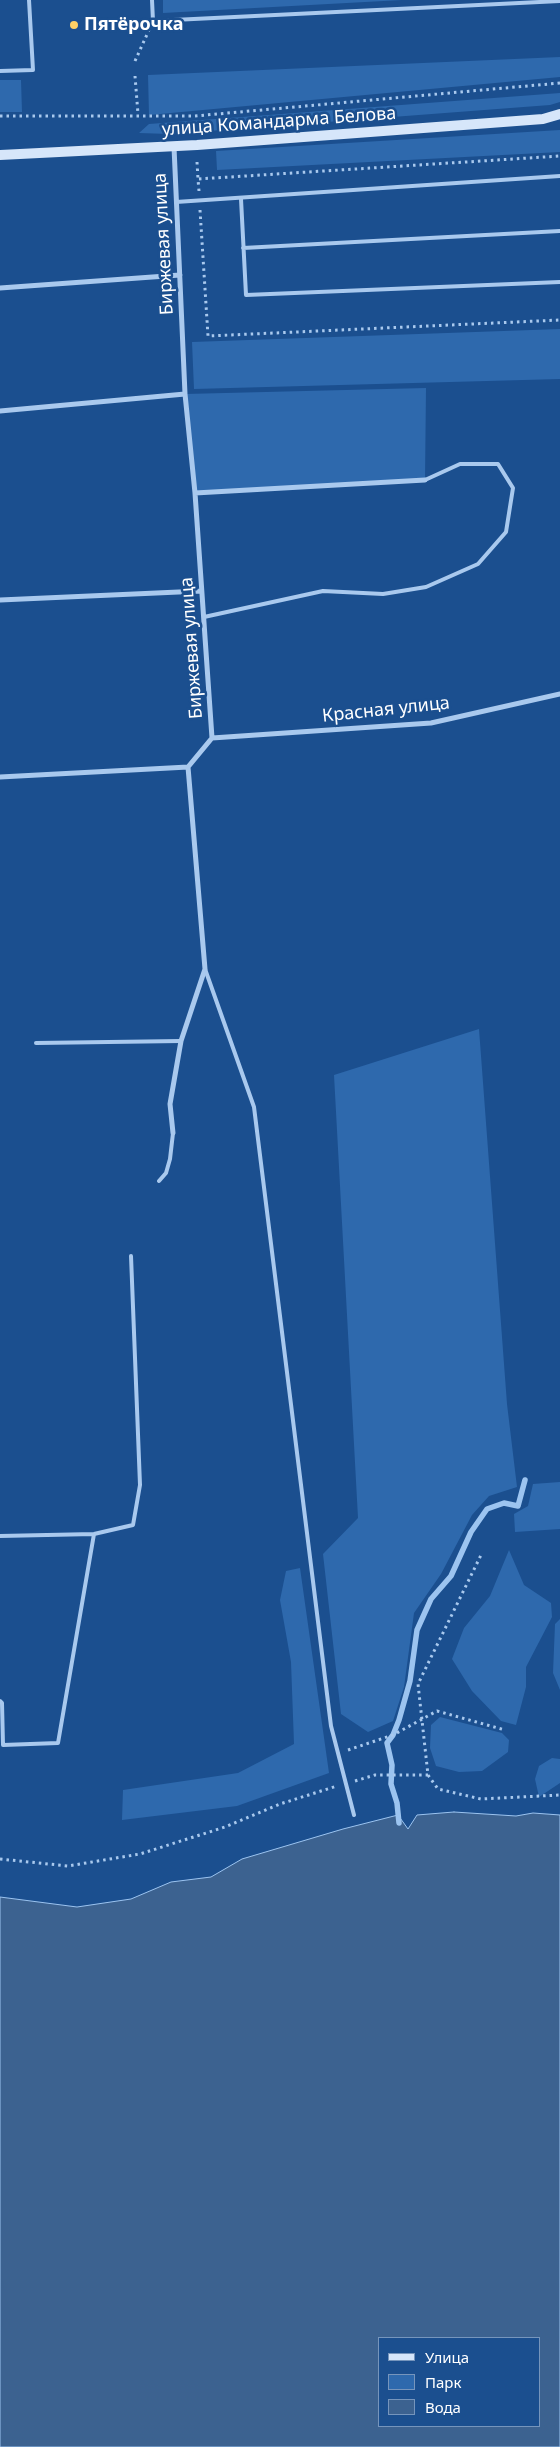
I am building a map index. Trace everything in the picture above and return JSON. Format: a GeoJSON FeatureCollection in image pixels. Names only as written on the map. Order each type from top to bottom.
{"type":"FeatureCollection","features":[{"type":"Feature","properties":{"kind":"main road","name":"улица Командарма Белова"},"geometry":{"type":"LineString","coordinates":[[0,155],[174,147],[543,119],[560,114]]}},
{"type":"Feature","properties":{"kind":"street","name":"Биржевая улица"},"geometry":{"type":"LineString","coordinates":[[174,147],[184,394],[195,493],[212,738],[188,767]]}},
{"type":"Feature","properties":{"kind":"street"},"geometry":{"type":"LineString","coordinates":[[0,288],[180,275]]}},
{"type":"Feature","properties":{"kind":"street"},"geometry":{"type":"LineString","coordinates":[[0,411],[184,394]]}},
{"type":"Feature","properties":{"kind":"street"},"geometry":{"type":"LineString","coordinates":[[195,493],[425,480]]}},
{"type":"Feature","properties":{"kind":"street"},"geometry":{"type":"LineString","coordinates":[[0,600],[201,591]]}},
{"type":"Feature","properties":{"kind":"street","name":"Красная улица"},"geometry":{"type":"LineString","coordinates":[[212,738],[431,723],[560,694]]}},
{"type":"Feature","properties":{"kind":"street"},"geometry":{"type":"LineString","coordinates":[[0,777],[188,767],[205,969],[181,1041],[170,1104],[173,1133]]}},
{"type":"Feature","properties":{"kind":"lane"},"geometry":{"type":"LineString","coordinates":[[0,71],[32,70],[29,0]]}},
{"type":"Feature","properties":{"kind":"lane"},"geometry":{"type":"LineString","coordinates":[[152,0],[154,21],[560,2]]}},
{"type":"Feature","properties":{"kind":"lane"},"geometry":{"type":"LineString","coordinates":[[176,202],[560,176]]}},
{"type":"Feature","properties":{"kind":"lane"},"geometry":{"type":"LineString","coordinates":[[241,199],[246,296],[560,282]]}},
{"type":"Feature","properties":{"kind":"lane"},"geometry":{"type":"LineString","coordinates":[[243,248],[560,232]]}},
{"type":"Feature","properties":{"kind":"lane"},"geometry":{"type":"LineString","coordinates":[[204,617],[323,591],[383,594],[426,587],[478,564],[506,532],[513,488],[498,464],[460,464],[425,480]]}},
{"type":"Feature","properties":{"kind":"lane"},"geometry":{"type":"LineString","coordinates":[[205,969],[254,1107],[329,1707],[338,1753],[354,1815]]}},
{"type":"Feature","properties":{"kind":"lane"},"geometry":{"type":"LineString","coordinates":[[36,1042],[181,1041]]}},
{"type":"Feature","properties":{"kind":"lane"},"geometry":{"type":"LineString","coordinates":[[159,1181],[166,1173],[170,1159],[173,1133]]}},
{"type":"Feature","properties":{"kind":"lane"},"geometry":{"type":"LineString","coordinates":[[0,1536],[94,1534],[133,1525],[140,1486],[131,1256]]}},
{"type":"Feature","properties":{"kind":"lane"},"geometry":{"type":"LineString","coordinates":[[0,1701],[2,1704],[3,1746],[58,1743],[94,1534]]}},
{"type":"Feature","properties":{"kind":"path"},"geometry":{"type":"LineString","coordinates":[[135,61],[154,21]]}},
{"type":"Feature","properties":{"kind":"path"},"geometry":{"type":"LineString","coordinates":[[136,76],[138,114]]}},
{"type":"Feature","properties":{"kind":"path"},"geometry":{"type":"LineString","coordinates":[[0,116],[138,114],[195,116],[560,84]]}},
{"type":"Feature","properties":{"kind":"path"},"geometry":{"type":"LineString","coordinates":[[197,162],[198,179]]}},
{"type":"Feature","properties":{"kind":"path"},"geometry":{"type":"LineString","coordinates":[[482,1553],[418,1684],[428,1775],[438,1789],[481,1799],[560,1795]]}},
{"type":"Feature","properties":{"kind":"path"},"geometry":{"type":"LineString","coordinates":[[338,1753],[393,1735],[421,1722],[437,1711],[505,1730]]}},
{"type":"Feature","properties":{"kind":"path"},"geometry":{"type":"LineString","coordinates":[[0,1859],[68,1866],[140,1854],[225,1827],[280,1804],[376,1775],[428,1775]]}},
{"type":"Feature","properties":{"kind":"green space"},"geometry":{"type":"Polygon","coordinates":[[[163,0],[402,0],[163,13],[163,0]]]}},
{"type":"Feature","properties":{"kind":"green space"},"geometry":{"type":"Polygon","coordinates":[[[560,57],[560,77],[149,115],[148,75],[560,57]]]}},
{"type":"Feature","properties":{"kind":"green space"},"geometry":{"type":"Polygon","coordinates":[[[0,80],[21,80],[22,112],[0,112],[0,80]]]}},
{"type":"Feature","properties":{"kind":"green space"},"geometry":{"type":"Polygon","coordinates":[[[560,93],[560,102],[550,105],[169,134],[139,133],[149,124],[560,93]]]}},
{"type":"Feature","properties":{"kind":"green space"},"geometry":{"type":"Polygon","coordinates":[[[560,130],[560,152],[217,170],[216,151],[560,130]]]}},
{"type":"Feature","properties":{"kind":"green space"},"geometry":{"type":"Polygon","coordinates":[[[560,329],[560,379],[194,389],[192,342],[560,329]]]}},
{"type":"Feature","properties":{"kind":"green space"},"geometry":{"type":"Polygon","coordinates":[[[426,388],[425,480],[195,493],[185,394],[426,388]]]}},
{"type":"Feature","properties":{"kind":"green space"},"geometry":{"type":"Polygon","coordinates":[[[479,1029],[507,1404],[517,1487],[489,1496],[472,1515],[441,1574],[414,1613],[404,1687],[393,1721],[368,1732],[341,1714],[323,1554],[358,1518],[334,1075],[479,1029]]]}},
{"type":"Feature","properties":{"kind":"green space"},"geometry":{"type":"Polygon","coordinates":[[[560,1482],[560,1529],[515,1532],[514,1514],[528,1506],[533,1484],[560,1482]]]}},
{"type":"Feature","properties":{"kind":"green space"},"geometry":{"type":"Polygon","coordinates":[[[509,1550],[524,1585],[551,1603],[552,1617],[526,1667],[526,1687],[516,1725],[501,1721],[472,1691],[452,1659],[464,1628],[490,1596],[509,1550]]]}},
{"type":"Feature","properties":{"kind":"green space"},"geometry":{"type":"Polygon","coordinates":[[[300,1568],[329,1773],[237,1806],[122,1820],[123,1790],[238,1773],[294,1744],[291,1662],[280,1600],[286,1571],[300,1568]]]}},
{"type":"Feature","properties":{"kind":"green space"},"geometry":{"type":"Polygon","coordinates":[[[560,1619],[560,1690],[553,1673],[555,1624],[560,1619]]]}},
{"type":"Feature","properties":{"kind":"green space"},"geometry":{"type":"Polygon","coordinates":[[[440,1717],[502,1733],[509,1740],[508,1752],[482,1771],[459,1772],[436,1766],[430,1748],[431,1725],[440,1717]]]}},
{"type":"Feature","properties":{"kind":"green space"},"geometry":{"type":"Polygon","coordinates":[[[552,1758],[560,1759],[560,1783],[539,1797],[535,1779],[539,1766],[552,1758]]]}},
{"type":"Feature","properties":{"kind":"water"},"geometry":{"type":"Polygon","coordinates":[[[454,1812],[516,1816],[533,1813],[560,1815],[560,2447],[0,2447],[0,1897],[77,1907],[131,1899],[171,1882],[211,1877],[242,1859],[398,1815],[408,1829],[417,1815],[454,1812]]]}},
{"type":"Feature","properties":{"kind":"waterway"},"geometry":{"type":"LineString","coordinates":[[399,1823],[397,1803],[391,1784],[392,1765],[387,1743],[393,1735],[399,1720],[410,1681],[417,1630],[431,1599],[451,1576],[471,1532],[487,1509],[504,1503],[518,1506],[525,1480]]}},
{"type":"Feature","properties":{"kind":"place","name":"Пятёрочка"},"geometry":{"type":"Point","coordinates":[74,25]}}]}
